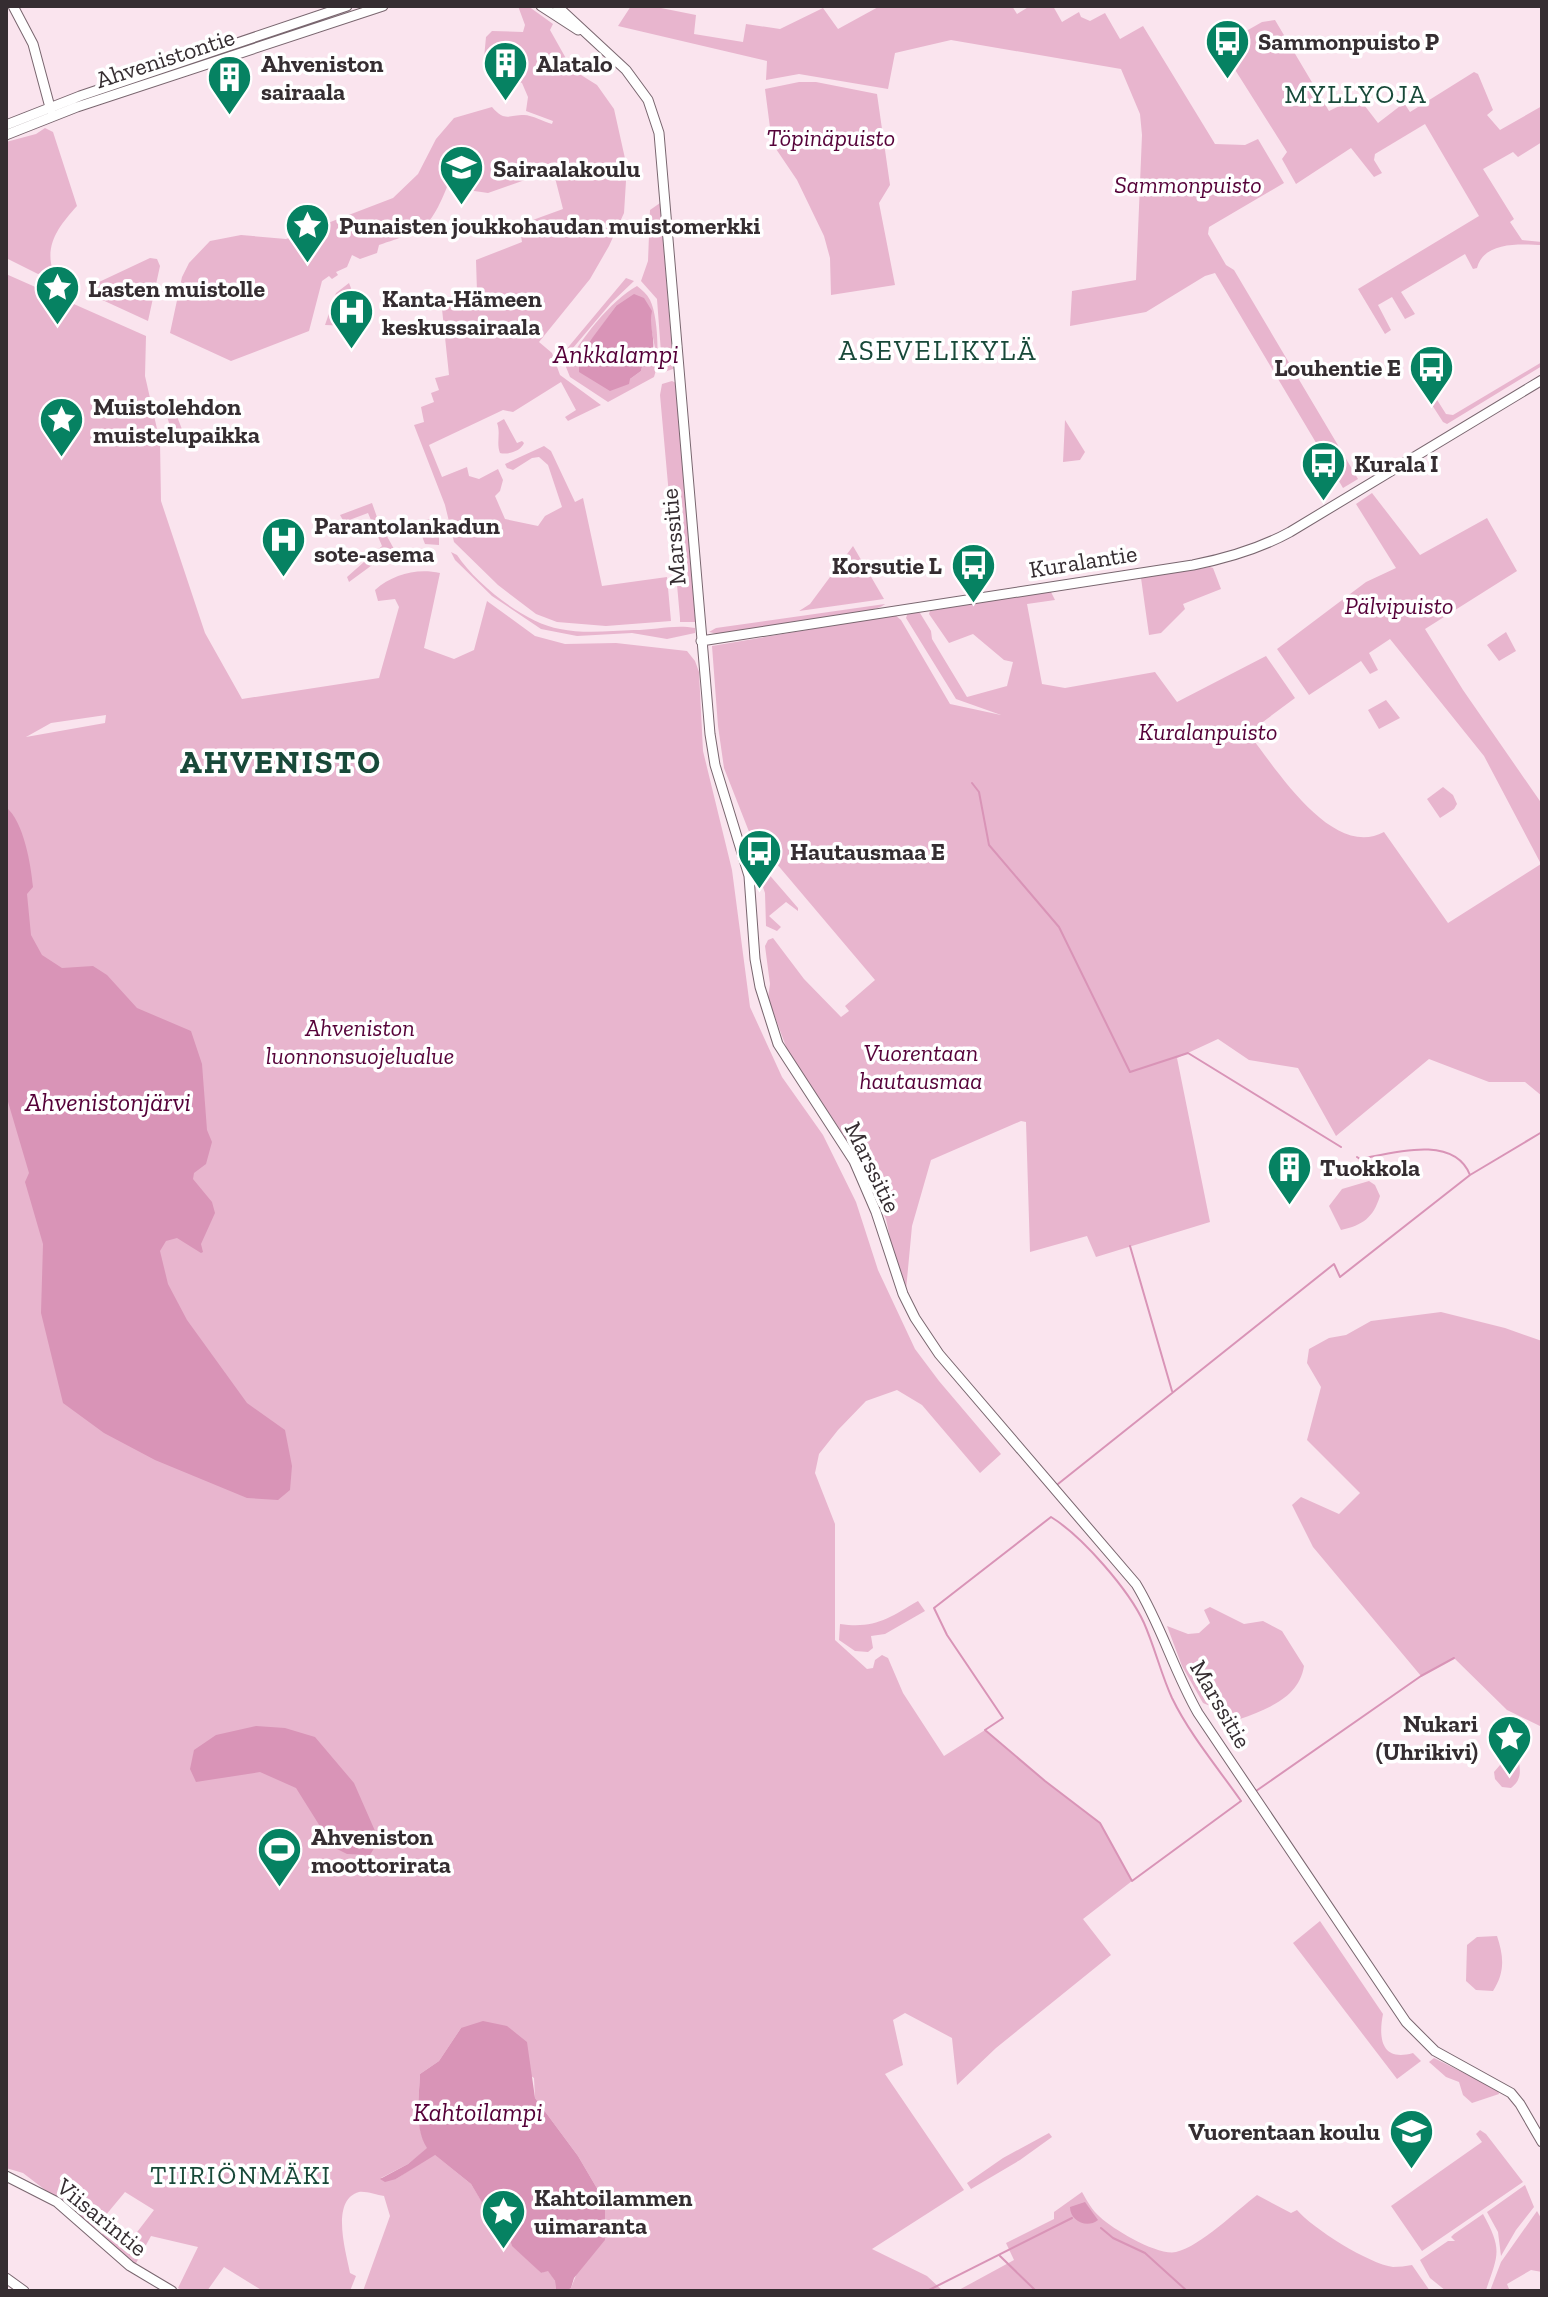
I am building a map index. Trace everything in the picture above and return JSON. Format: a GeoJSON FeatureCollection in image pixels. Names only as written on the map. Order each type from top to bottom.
{"type":"FeatureCollection","features":[{"type":"Feature","properties":{"kind":"main road"},"geometry":{"type":"LineString","coordinates":[[13,6],[28,31],[51,108],[63,108]]}},
{"type":"Feature","properties":{"kind":"main road","name":"Ahvenistontie"},"geometry":{"type":"LineString","coordinates":[[63,108],[347,6]]}},
{"type":"Feature","properties":{"kind":"main road","name":"Ahvenistontie"},"geometry":{"type":"LineString","coordinates":[[6,125],[51,108],[63,108],[383,6]]}},
{"type":"Feature","properties":{"kind":"main road","name":"Marssitie"},"geometry":{"type":"LineString","coordinates":[[541,6],[585,34],[626,70],[655,114],[712,751],[749,876],[755,959],[768,1018],[792,1069],[854,1161],[876,1212],[892,1266],[915,1318],[957,1376],[1136,1584],[1151,1608],[1198,1713],[1406,2022],[1435,2051],[1511,2093],[1542,2142]]}},
{"type":"Feature","properties":{"kind":"main road","name":"Marssitie"},"geometry":{"type":"LineString","coordinates":[[557,6],[585,34]]}},
{"type":"Feature","properties":{"kind":"main road","name":"Ahvenistontie"},"geometry":{"type":"LineString","coordinates":[[6,135],[51,108]]}},
{"type":"Feature","properties":{"kind":"main road","name":"Kuralantie"},"geometry":{"type":"LineString","coordinates":[[701,641],[1223,558],[1268,543],[1542,380]]}},
{"type":"Feature","properties":{"kind":"main road","name":"Viisarintie"},"geometry":{"type":"LineString","coordinates":[[6,2176],[57,2202],[130,2266],[172,2291]]}},
{"type":"Feature","properties":{"kind":"main road"},"geometry":{"type":"LineString","coordinates":[[6,2278],[24,2291]]}},
{"type":"Feature","properties":{"kind":"green space"},"geometry":{"type":"Polygon","coordinates":[[[518,6],[528,6],[553,24],[550,30],[568,62],[597,85],[614,109],[626,163],[624,213],[609,246],[590,279],[539,342],[552,353],[560,375],[601,405],[568,421],[565,417],[576,410],[561,382],[513,412],[503,410],[429,445],[442,477],[467,467],[469,476],[479,479],[498,469],[503,480],[495,496],[505,519],[538,526],[545,516],[562,507],[548,465],[539,457],[513,470],[505,464],[544,446],[551,451],[575,502],[583,498],[602,586],[667,577],[671,621],[606,626],[557,622],[536,614],[498,585],[454,542],[445,505],[414,425],[424,422],[421,407],[434,402],[431,393],[439,390],[435,378],[449,375],[442,309],[477,292],[476,260],[522,242],[519,225],[563,209],[553,170],[488,193],[447,187],[435,213],[423,227],[379,245],[377,253],[360,259],[352,255],[347,267],[336,272],[338,275],[322,281],[309,331],[231,361],[170,333],[182,277],[189,263],[210,241],[241,235],[286,239],[393,198],[418,174],[436,139],[454,118],[492,107],[507,117],[527,115],[552,124],[553,121],[526,111],[528,97],[522,83],[500,76],[494,63],[484,58],[486,37],[492,31],[523,32],[525,25],[518,6]]]}},
{"type":"Feature","properties":{"kind":"green space","name":"Sammonpuisto"},"geometry":{"type":"Polygon","coordinates":[[[631,6],[651,6],[696,15],[694,34],[743,42],[746,24],[780,29],[823,8],[838,29],[880,6],[1012,6],[1017,14],[1030,6],[1053,6],[1062,22],[1079,12],[1081,17],[1090,21],[1105,13],[1120,39],[1143,26],[1215,144],[1245,145],[1258,139],[1284,183],[1209,227],[1208,234],[1226,265],[1234,270],[1358,479],[1343,488],[1215,273],[1146,312],[1070,326],[1072,291],[1136,280],[1142,135],[1140,114],[1121,69],[951,40],[895,53],[888,89],[799,74],[766,80],[767,61],[618,26],[631,6]]]}},
{"type":"Feature","properties":{"kind":"green space"},"geometry":{"type":"Polygon","coordinates":[[[1275,20],[1329,111],[1358,97],[1378,123],[1404,103],[1410,112],[1474,72],[1478,74],[1493,110],[1487,115],[1500,130],[1542,106],[1542,142],[1518,157],[1513,152],[1483,169],[1514,219],[1510,222],[1522,240],[1542,242],[1542,245],[1495,249],[1487,253],[1473,269],[1465,254],[1401,292],[1415,314],[1405,319],[1392,297],[1378,305],[1391,330],[1385,334],[1358,289],[1479,216],[1425,124],[1375,154],[1374,160],[1382,173],[1374,177],[1351,148],[1296,184],[1282,159],[1287,152],[1220,46],[1262,22],[1275,20]]]}},
{"type":"Feature","properties":{"kind":"green space","name":"Töpinäpuisto"},"geometry":{"type":"Polygon","coordinates":[[[816,82],[877,94],[890,185],[879,203],[895,285],[831,295],[830,258],[824,236],[797,180],[772,143],[765,89],[816,82]]]}},
{"type":"Feature","properties":{"kind":"green space"},"geometry":{"type":"Polygon","coordinates":[[[45,128],[53,132],[77,206],[52,244],[53,271],[38,274],[6,258],[6,142],[36,134],[45,128]]]}},
{"type":"Feature","properties":{"kind":"green space"},"geometry":{"type":"Polygon","coordinates":[[[660,203],[673,361],[673,369],[664,372],[657,299],[641,281],[648,261],[650,210],[660,203]]]}},
{"type":"Feature","properties":{"kind":"green space"},"geometry":{"type":"Polygon","coordinates":[[[150,258],[157,259],[160,266],[148,321],[98,298],[95,291],[99,282],[150,258]]]}},
{"type":"Feature","properties":{"kind":"green space","name":"Ahveniston luonnonsuojelualue"},"geometry":{"type":"Polygon","coordinates":[[[6,274],[146,336],[145,376],[160,442],[161,501],[205,633],[242,699],[379,678],[399,607],[395,599],[378,601],[375,590],[397,576],[414,572],[440,573],[424,648],[454,659],[474,650],[487,601],[535,636],[565,644],[616,643],[687,651],[695,661],[699,672],[703,751],[732,870],[750,1007],[782,1077],[823,1135],[856,1202],[878,1270],[915,1349],[1001,1454],[980,1473],[922,1405],[897,1390],[866,1401],[838,1430],[819,1454],[815,1473],[835,1524],[835,1640],[867,1669],[873,1668],[875,1660],[882,1655],[888,1658],[903,1693],[944,1756],[985,1730],[1100,1823],[1132,1881],[1083,1919],[1111,1955],[996,2048],[957,2085],[952,2038],[905,2013],[893,2020],[903,2065],[885,2074],[964,2190],[872,2249],[927,2276],[943,2291],[566,2291],[571,2288],[605,2202],[578,2156],[535,2098],[534,2078],[461,2028],[439,2061],[420,2074],[419,2122],[428,2148],[408,2164],[381,2178],[396,2179],[434,2154],[471,2184],[496,2225],[507,2231],[512,2245],[541,2273],[548,2270],[555,2281],[556,2291],[363,2291],[390,2216],[384,2196],[359,2192],[350,2197],[342,2216],[350,2273],[356,2276],[350,2291],[263,2291],[224,2267],[207,2291],[183,2291],[178,2288],[198,2247],[151,2236],[135,2265],[101,2236],[107,2227],[131,2240],[154,2210],[125,2192],[95,2228],[23,2173],[6,2168],[6,274]],[[106,715],[51,723],[26,737],[105,723],[106,715]]]}},
{"type":"Feature","properties":{"kind":"green space"},"geometry":{"type":"Polygon","coordinates":[[[626,278],[634,281],[562,361],[561,352],[626,278]]]}},
{"type":"Feature","properties":{"kind":"green space"},"geometry":{"type":"Polygon","coordinates":[[[349,283],[364,322],[353,326],[325,325],[336,293],[349,283]]]}},
{"type":"Feature","properties":{"kind":"green space"},"geometry":{"type":"Polygon","coordinates":[[[637,286],[653,307],[657,338],[656,370],[654,377],[608,402],[570,377],[566,367],[597,322],[637,286]],[[616,306],[579,358],[630,379],[641,371],[643,363],[655,348],[650,322],[616,306]]]}},
{"type":"Feature","properties":{"kind":"green space"},"geometry":{"type":"Polygon","coordinates":[[[1542,362],[1542,366],[1447,424],[1423,391],[1434,395],[1446,414],[1453,415],[1542,362]]]}},
{"type":"Feature","properties":{"kind":"green space"},"geometry":{"type":"Polygon","coordinates":[[[676,383],[695,622],[680,622],[660,395],[662,384],[676,383]]]}},
{"type":"Feature","properties":{"kind":"green space"},"geometry":{"type":"Polygon","coordinates":[[[170,398],[183,432],[183,436],[174,440],[164,406],[170,398]]]}},
{"type":"Feature","properties":{"kind":"green space"},"geometry":{"type":"Polygon","coordinates":[[[504,419],[517,443],[524,443],[517,450],[500,453],[497,423],[504,419]]]}},
{"type":"Feature","properties":{"kind":"green space"},"geometry":{"type":"Polygon","coordinates":[[[1065,420],[1085,452],[1080,460],[1063,462],[1065,420]]]}},
{"type":"Feature","properties":{"kind":"green space"},"geometry":{"type":"Polygon","coordinates":[[[1372,493],[1420,555],[1487,518],[1517,571],[1425,629],[1542,804],[1542,1096],[1525,1082],[1489,1082],[1429,1059],[1336,1136],[1298,1068],[1249,1060],[1218,1039],[1177,1058],[1210,1222],[1096,1257],[1087,1236],[1030,1252],[1026,1122],[1021,1121],[931,1160],[912,1226],[906,1290],[893,1253],[886,1219],[859,1158],[788,1052],[768,998],[770,984],[765,946],[773,938],[804,979],[841,1017],[849,1011],[845,1006],[875,980],[776,863],[755,847],[724,768],[712,646],[895,615],[901,620],[950,704],[1001,715],[956,699],[906,618],[908,612],[920,613],[967,697],[1007,686],[1013,662],[1004,660],[973,634],[949,643],[930,611],[1045,591],[1051,592],[1055,600],[1027,604],[1042,684],[1065,688],[1155,672],[1177,702],[1266,656],[1295,698],[1248,733],[1290,787],[1326,822],[1345,833],[1364,837],[1384,832],[1448,923],[1541,864],[1484,756],[1390,639],[1369,653],[1378,670],[1370,674],[1361,661],[1309,695],[1277,649],[1366,582],[1396,568],[1356,504],[1372,493]]]}},
{"type":"Feature","properties":{"kind":"green space"},"geometry":{"type":"Polygon","coordinates":[[[372,503],[394,549],[349,582],[347,577],[382,546],[368,513],[344,522],[340,515],[372,503]]]}},
{"type":"Feature","properties":{"kind":"green space"},"geometry":{"type":"Polygon","coordinates":[[[433,520],[439,532],[439,545],[425,544],[417,523],[433,520]]]}},
{"type":"Feature","properties":{"kind":"green space"},"geometry":{"type":"Polygon","coordinates":[[[853,546],[884,599],[799,611],[810,604],[853,546]]]}},
{"type":"Feature","properties":{"kind":"green space"},"geometry":{"type":"Polygon","coordinates":[[[451,552],[503,601],[546,625],[587,632],[687,627],[695,628],[695,633],[667,639],[632,633],[577,636],[541,629],[492,596],[455,560],[451,552]]]}},
{"type":"Feature","properties":{"kind":"green space"},"geometry":{"type":"Polygon","coordinates":[[[1210,567],[1221,589],[1183,604],[1185,609],[1161,633],[1149,635],[1141,578],[1210,567]]]}},
{"type":"Feature","properties":{"kind":"green space"},"geometry":{"type":"Polygon","coordinates":[[[885,604],[876,609],[834,617],[718,634],[709,632],[716,628],[885,604]]]}},
{"type":"Feature","properties":{"kind":"green space"},"geometry":{"type":"Polygon","coordinates":[[[1506,632],[1516,651],[1499,661],[1487,645],[1506,632]]]}},
{"type":"Feature","properties":{"kind":"green space"},"geometry":{"type":"Polygon","coordinates":[[[1386,700],[1400,718],[1379,729],[1368,710],[1386,700]]]}},
{"type":"Feature","properties":{"kind":"green space"},"geometry":{"type":"Polygon","coordinates":[[[1443,787],[1453,795],[1457,804],[1440,818],[1427,799],[1443,787]]]}},
{"type":"Feature","properties":{"kind":"green space"},"geometry":{"type":"Polygon","coordinates":[[[756,867],[766,871],[798,908],[798,911],[786,902],[769,916],[781,927],[777,931],[766,926],[765,893],[756,867]]]}},
{"type":"Feature","properties":{"kind":"green space"},"geometry":{"type":"Polygon","coordinates":[[[1369,1181],[1375,1185],[1380,1196],[1374,1210],[1361,1223],[1341,1230],[1329,1206],[1342,1189],[1369,1181]]]}},
{"type":"Feature","properties":{"kind":"green space"},"geometry":{"type":"Polygon","coordinates":[[[1441,1312],[1542,1341],[1542,1727],[1507,1710],[1454,1658],[1421,1676],[1313,1547],[1292,1505],[1301,1497],[1339,1514],[1360,1493],[1307,1440],[1321,1387],[1307,1363],[1309,1349],[1329,1338],[1346,1335],[1371,1321],[1441,1312]]]}},
{"type":"Feature","properties":{"kind":"green space"},"geometry":{"type":"Polygon","coordinates":[[[918,1601],[925,1611],[885,1634],[871,1636],[873,1648],[868,1652],[855,1651],[839,1640],[840,1624],[872,1623],[918,1601]]]}},
{"type":"Feature","properties":{"kind":"green space"},"geometry":{"type":"Polygon","coordinates":[[[1210,1607],[1244,1624],[1263,1621],[1282,1631],[1304,1666],[1301,1677],[1289,1694],[1271,1706],[1240,1719],[1203,1703],[1182,1666],[1167,1626],[1188,1634],[1199,1633],[1210,1623],[1204,1610],[1210,1607]]]}},
{"type":"Feature","properties":{"kind":"green space"},"geometry":{"type":"Polygon","coordinates":[[[1506,1758],[1519,1762],[1519,1777],[1511,1788],[1502,1787],[1495,1779],[1494,1772],[1506,1758]]]}},
{"type":"Feature","properties":{"kind":"green space"},"geometry":{"type":"Polygon","coordinates":[[[1320,1921],[1383,2014],[1381,2032],[1384,2046],[1395,2054],[1413,2053],[1421,2061],[1397,2079],[1293,1943],[1320,1921]]]}},
{"type":"Feature","properties":{"kind":"green space"},"geometry":{"type":"Polygon","coordinates":[[[1497,1936],[1502,1958],[1500,1977],[1493,1991],[1476,1990],[1466,1981],[1467,1945],[1477,1937],[1497,1936]]]}},
{"type":"Feature","properties":{"kind":"green space"},"geometry":{"type":"Polygon","coordinates":[[[1434,2058],[1498,2090],[1499,2094],[1472,2103],[1463,2095],[1459,2082],[1446,2077],[1429,2062],[1434,2058]]]}},
{"type":"Feature","properties":{"kind":"green space"},"geometry":{"type":"Polygon","coordinates":[[[1480,2130],[1523,2182],[1422,2251],[1391,2206],[1482,2142],[1476,2134],[1480,2130]]]}},
{"type":"Feature","properties":{"kind":"green space"},"geometry":{"type":"Polygon","coordinates":[[[1049,2133],[1052,2137],[1020,2160],[971,2189],[967,2183],[1003,2158],[1049,2133]]]}},
{"type":"Feature","properties":{"kind":"green space"},"geometry":{"type":"Polygon","coordinates":[[[1525,2185],[1534,2207],[1501,2256],[1498,2232],[1487,2212],[1525,2185]]]}},
{"type":"Feature","properties":{"kind":"green space"},"geometry":{"type":"Polygon","coordinates":[[[1082,2192],[1097,2214],[1115,2229],[1136,2241],[1168,2252],[1176,2252],[1196,2243],[1257,2195],[1291,2213],[1297,2210],[1328,2235],[1370,2259],[1393,2267],[1412,2265],[1430,2291],[957,2291],[1014,2260],[1006,2243],[1054,2219],[1054,2212],[1082,2192]]]}},
{"type":"Feature","properties":{"kind":"green space"},"geometry":{"type":"Polygon","coordinates":[[[1537,2211],[1542,2220],[1542,2272],[1531,2270],[1507,2284],[1509,2289],[1490,2291],[1501,2262],[1537,2211]]]}},
{"type":"Feature","properties":{"kind":"green space"},"geometry":{"type":"Polygon","coordinates":[[[1483,2214],[1496,2244],[1494,2267],[1486,2290],[1446,2291],[1430,2278],[1420,2260],[1448,2241],[1455,2241],[1451,2237],[1454,2234],[1483,2214]]]}},
{"type":"Feature","properties":{"kind":"water","name":"Ankkalampi"},"geometry":{"type":"Polygon","coordinates":[[[634,294],[644,298],[652,311],[652,352],[629,384],[610,391],[579,372],[579,358],[616,306],[634,294]]]}},
{"type":"Feature","properties":{"kind":"water","name":"Ahvenistonjärvi"},"geometry":{"type":"Polygon","coordinates":[[[6,807],[18,823],[28,856],[33,887],[27,894],[31,935],[42,955],[62,968],[93,966],[107,975],[137,1008],[191,1031],[202,1064],[207,1130],[212,1142],[206,1164],[194,1173],[193,1179],[212,1202],[215,1213],[201,1244],[203,1252],[177,1238],[166,1241],[160,1251],[168,1284],[187,1320],[247,1403],[285,1430],[292,1466],[290,1490],[278,1500],[247,1498],[155,1460],[104,1433],[63,1403],[41,1313],[43,1244],[25,1182],[29,1173],[6,1095],[6,807]]]}},
{"type":"Feature","properties":{"kind":"water"},"geometry":{"type":"Polygon","coordinates":[[[256,1726],[285,1728],[315,1737],[354,1783],[379,1840],[370,1855],[347,1854],[333,1847],[296,1788],[260,1772],[196,1782],[190,1769],[194,1750],[216,1735],[256,1726]]]}},
{"type":"Feature","properties":{"kind":"water","name":"Kahtoilampi"},"geometry":{"type":"Polygon","coordinates":[[[483,2021],[507,2026],[527,2042],[535,2098],[578,2156],[605,2202],[605,2240],[566,2291],[556,2291],[555,2281],[548,2271],[541,2273],[512,2246],[507,2231],[496,2226],[471,2184],[435,2155],[396,2179],[385,2182],[380,2179],[408,2164],[427,2148],[419,2122],[420,2074],[439,2061],[461,2028],[483,2021]]]}},
{"type":"Feature","properties":{"kind":"water"},"geometry":{"type":"Polygon","coordinates":[[[1085,2202],[1098,2220],[1094,2223],[1084,2224],[1076,2220],[1071,2212],[1070,2207],[1085,2202]]]}},
{"type":"Feature","properties":{"kind":"waterway"},"geometry":{"type":"LineString","coordinates":[[972,783],[979,792],[989,845],[1059,927],[1130,1072],[1188,1053],[1341,1147]]}},
{"type":"Feature","properties":{"kind":"waterway"},"geometry":{"type":"LineString","coordinates":[[1357,1157],[1437,1150],[1451,1154],[1462,1162],[1470,1175],[1542,1132]]}},
{"type":"Feature","properties":{"kind":"waterway"},"geometry":{"type":"LineString","coordinates":[[1058,1484],[1334,1264],[1340,1277],[1470,1175]]}},
{"type":"Feature","properties":{"kind":"waterway"},"geometry":{"type":"LineString","coordinates":[[1130,1246],[1172,1391]]}},
{"type":"Feature","properties":{"kind":"waterway"},"geometry":{"type":"LineString","coordinates":[[1051,1517],[1090,1550],[1128,1595],[1144,1623],[1179,1712],[1241,1801],[1132,1881],[1100,1823],[985,1730],[1003,1718],[947,1635],[934,1608],[1051,1517]]}},
{"type":"Feature","properties":{"kind":"waterway"},"geometry":{"type":"LineString","coordinates":[[1256,1791],[1421,1676],[1454,1658]]}},
{"type":"Feature","properties":{"kind":"waterway"},"geometry":{"type":"LineString","coordinates":[[927,2291],[1072,2218]]}},
{"type":"Feature","properties":{"kind":"waterway"},"geometry":{"type":"LineString","coordinates":[[1101,2228],[1113,2238],[1145,2253],[1187,2291]]}},
{"type":"Feature","properties":{"kind":"waterway"},"geometry":{"type":"LineString","coordinates":[[1000,2256],[1036,2291]]}},
{"type":"Feature","properties":{"kind":"place","name":"Sammonpuisto P"},"geometry":{"type":"Point","coordinates":[1227,80]}},
{"type":"Feature","properties":{"kind":"place","name":"Alatalo"},"geometry":{"type":"Point","coordinates":[505,102]}},
{"type":"Feature","properties":{"kind":"place","name":"Ahveniston sairaala"},"geometry":{"type":"Point","coordinates":[230,116]}},
{"type":"Feature","properties":{"kind":"place","name":"Sairaalakoulu"},"geometry":{"type":"Point","coordinates":[462,207]}},
{"type":"Feature","properties":{"kind":"place","name":"Punaisten joukkohaudan muistomerkki"},"geometry":{"type":"Point","coordinates":[308,264]}},
{"type":"Feature","properties":{"kind":"place","name":"Lasten muistolle"},"geometry":{"type":"Point","coordinates":[57,327]}},
{"type":"Feature","properties":{"kind":"place","name":"Kanta-Hämeen keskussairaala"},"geometry":{"type":"Point","coordinates":[351,351]}},
{"type":"Feature","properties":{"kind":"place","name":"Louhentie E"},"geometry":{"type":"Point","coordinates":[1432,406]}},
{"type":"Feature","properties":{"kind":"place","name":"Muistolehdon muistelupaikka"},"geometry":{"type":"Point","coordinates":[62,459]}},
{"type":"Feature","properties":{"kind":"place","name":"Kurala I"},"geometry":{"type":"Point","coordinates":[1323,502]}},
{"type":"Feature","properties":{"kind":"place","name":"Parantolankadun sote-asema"},"geometry":{"type":"Point","coordinates":[283,578]}},
{"type":"Feature","properties":{"kind":"place","name":"Korsutie L"},"geometry":{"type":"Point","coordinates":[973,604]}},
{"type":"Feature","properties":{"kind":"place","name":"Hautausmaa E"},"geometry":{"type":"Point","coordinates":[759,890]}},
{"type":"Feature","properties":{"kind":"place","name":"Tuokkola"},"geometry":{"type":"Point","coordinates":[1289,1206]}},
{"type":"Feature","properties":{"kind":"place","name":"Nukari (Uhrikivi)"},"geometry":{"type":"Point","coordinates":[1509,1776]}},
{"type":"Feature","properties":{"kind":"place","name":"Ahveniston moottorirata"},"geometry":{"type":"Point","coordinates":[280,1889]}},
{"type":"Feature","properties":{"kind":"place","name":"Vuorentaan koulu"},"geometry":{"type":"Point","coordinates":[1411,2170]}},
{"type":"Feature","properties":{"kind":"place","name":"Kahtoilammen uimaranta"},"geometry":{"type":"Point","coordinates":[503,2250]}},
{"type":"Feature","properties":{"kind":"district","name":"MYLLYOJA"},"geometry":{"type":"Point","coordinates":[1356,94]}},
{"type":"Feature","properties":{"kind":"district","name":"ASEVELIKYLÄ"},"geometry":{"type":"Point","coordinates":[938,350]}},
{"type":"Feature","properties":{"kind":"district","name":"AHVENISTO"},"geometry":{"type":"Point","coordinates":[281,762]}},
{"type":"Feature","properties":{"kind":"district","name":"TIIRIÖNMÄKI"},"geometry":{"type":"Point","coordinates":[241,2175]}},
{"type":"Feature","properties":{"kind":"park label","name":"Pälvipuisto"},"geometry":{"type":"Point","coordinates":[1399,605]}},
{"type":"Feature","properties":{"kind":"park label","name":"Kuralanpuisto"},"geometry":{"type":"Point","coordinates":[1208,731]}},
{"type":"Feature","properties":{"kind":"park label","name":"Vuorentaan hautausmaa"},"geometry":{"type":"Point","coordinates":[921,1066]}}]}
